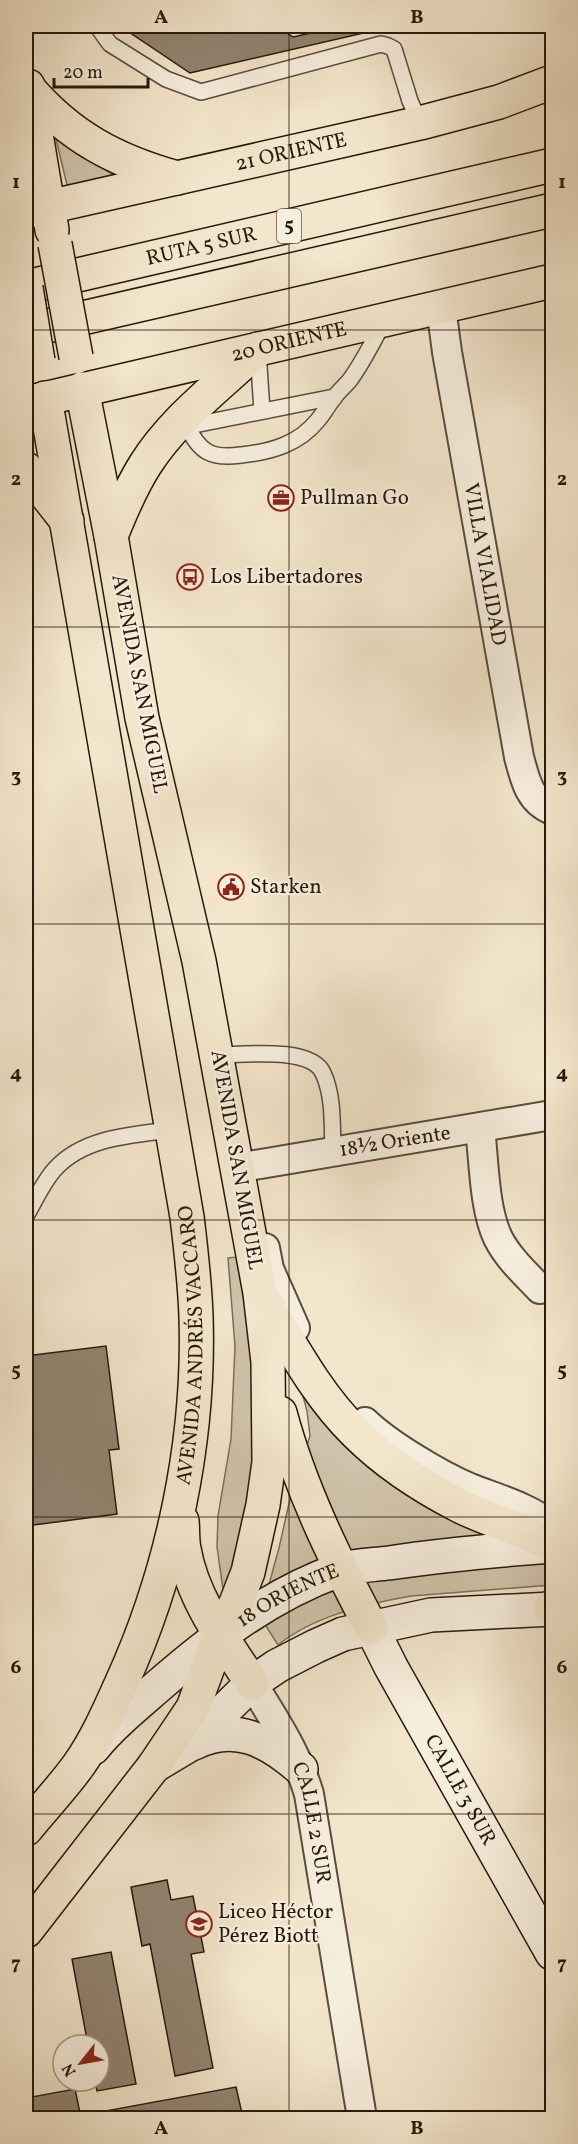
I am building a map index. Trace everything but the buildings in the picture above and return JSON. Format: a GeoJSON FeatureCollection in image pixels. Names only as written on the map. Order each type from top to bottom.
{"type":"FeatureCollection","features":[{"type":"Feature","properties":{"kind":"main road"},"geometry":{"type":"LineString","coordinates":[[27,80],[61,122],[97,147],[147,170],[180,179]]}},
{"type":"Feature","properties":{"kind":"main road","name":"AVENIDA SAN MIGUEL"},"geometry":{"type":"LineString","coordinates":[[27,80],[37,210],[55,244],[111,536],[142,718],[188,909],[217,1056],[244,1167],[260,1293]]}},
{"type":"Feature","properties":{"kind":"main road","name":"21 ORIENTE"},"geometry":{"type":"LineString","coordinates":[[37,210],[420,123],[499,102],[548,82]]}},
{"type":"Feature","properties":{"kind":"main road","name":"RUTA 5 SUR"},"geometry":{"type":"LineString","coordinates":[[26,287],[552,165]]}},
{"type":"Feature","properties":{"kind":"main road","name":"RUTA 5 SUR"},"geometry":{"type":"LineString","coordinates":[[26,331],[552,210]]}},
{"type":"Feature","properties":{"kind":"main road","name":"20 ORIENTE"},"geometry":{"type":"LineString","coordinates":[[35,401],[552,281]]}},
{"type":"Feature","properties":{"kind":"main road","name":"AVENIDA SAN MIGUEL"},"geometry":{"type":"LineString","coordinates":[[26,287],[38,361],[35,401],[67,521],[119,828]]}},
{"type":"Feature","properties":{"kind":"main road"},"geometry":{"type":"LineString","coordinates":[[111,536],[127,496],[146,464],[258,349]]}},
{"type":"Feature","properties":{"kind":"main road"},"geometry":{"type":"LineString","coordinates":[[26,470],[67,521]]}},
{"type":"Feature","properties":{"kind":"main road","name":"AVENIDA ANDRÉS VACCARO"},"geometry":{"type":"LineString","coordinates":[[26,1829],[78,1766],[107,1714],[132,1661],[166,1559],[181,1495],[193,1411],[196,1317],[187,1217],[119,828]]}},
{"type":"Feature","properties":{"kind":"main road"},"geometry":{"type":"LineString","coordinates":[[26,1931],[154,1766],[193,1708],[220,1634],[236,1603],[248,1572],[263,1505],[269,1462],[268,1362],[260,1293]]}},
{"type":"Feature","properties":{"kind":"main road"},"geometry":{"type":"LineString","coordinates":[[260,1293],[296,1354],[336,1412],[356,1434],[410,1477],[463,1508],[529,1533],[552,1546]]}},
{"type":"Feature","properties":{"kind":"main road"},"geometry":{"type":"LineString","coordinates":[[268,1362],[291,1451],[341,1570],[370,1627]]}},
{"type":"Feature","properties":{"kind":"main road"},"geometry":{"type":"LineString","coordinates":[[181,1495],[184,1549],[191,1577],[220,1634],[252,1683]]}},
{"type":"Feature","properties":{"kind":"main road","name":"18 ORIENTE"},"geometry":{"type":"LineString","coordinates":[[78,1766],[141,1701],[220,1634],[294,1589],[341,1570],[448,1555],[552,1546]]}},
{"type":"Feature","properties":{"kind":"main road"},"geometry":{"type":"LineString","coordinates":[[189,1745],[252,1683],[277,1666],[343,1634],[431,1615],[552,1608]]}},
{"type":"Feature","properties":{"kind":"main road","name":"CALLE 3 SUR"},"geometry":{"type":"LineString","coordinates":[[370,1627],[549,1939]]}},
{"type":"Feature","properties":{"kind":"main road"},"geometry":{"type":"LineString","coordinates":[[154,1766],[208,1736],[236,1734],[259,1740],[280,1751],[301,1769]]}},
{"type":"Feature","properties":{"kind":"street","name":"VILLA VIALIDAD"},"geometry":{"type":"LineString","coordinates":[[441,307],[519,757],[527,786],[544,806],[552,810]]}},
{"type":"Feature","properties":{"kind":"street","name":"18½ Oriente"},"geometry":{"type":"LineString","coordinates":[[244,1167],[552,1115]]}},
{"type":"Feature","properties":{"kind":"street"},"geometry":{"type":"LineString","coordinates":[[480,1128],[491,1219],[510,1257],[540,1289]]}},
{"type":"Feature","properties":{"kind":"street"},"geometry":{"type":"LineString","coordinates":[[244,1167],[269,1269],[300,1339],[327,1381],[356,1413],[391,1443],[468,1487],[526,1510],[552,1526]]}},
{"type":"Feature","properties":{"kind":"street","name":"CALLE 2 SUR"},"geometry":{"type":"LineString","coordinates":[[252,1683],[290,1746],[309,1794],[362,2118]]}},
{"type":"Feature","properties":{"kind":"lane"},"geometry":{"type":"LineString","coordinates":[[96,26],[110,44],[166,79],[201,92],[381,45],[388,46],[394,49],[410,101],[420,123]]}},
{"type":"Feature","properties":{"kind":"lane"},"geometry":{"type":"LineString","coordinates":[[180,427],[207,453],[224,457],[259,453],[287,445],[303,435],[319,420],[334,397],[352,377],[385,320]]}},
{"type":"Feature","properties":{"kind":"lane"},"geometry":{"type":"LineString","coordinates":[[258,349],[262,411]]}},
{"type":"Feature","properties":{"kind":"lane"},"geometry":{"type":"LineString","coordinates":[[180,427],[334,397]]}},
{"type":"Feature","properties":{"kind":"lane"},"geometry":{"type":"LineString","coordinates":[[217,1056],[298,1056],[312,1061],[322,1071],[328,1090],[333,1152]]}},
{"type":"Feature","properties":{"kind":"lane"},"geometry":{"type":"LineString","coordinates":[[26,1216],[55,1168],[90,1145],[118,1137],[172,1130]]}},
{"type":"Feature","properties":{"kind":"shaded area"},"geometry":{"type":"Polygon","coordinates":[[[56,139],[117,177],[67,185],[56,139]]]}},
{"type":"Feature","properties":{"kind":"shaded area"},"geometry":{"type":"Polygon","coordinates":[[[237,1257],[253,1357],[257,1437],[243,1539],[224,1596],[217,1547],[218,1516],[231,1439],[235,1346],[228,1258],[237,1257]]]}},
{"type":"Feature","properties":{"kind":"shaded area"},"geometry":{"type":"Polygon","coordinates":[[[297,1374],[552,1560],[551,1585],[411,1596],[376,1603],[324,1619],[292,1635],[278,1645],[260,1617],[292,1490],[310,1436],[307,1411],[297,1374]]]}},
{"type":"Feature","properties":{"kind":"place","name":"Pullman Go"},"geometry":{"type":"Point","coordinates":[281,498]}},
{"type":"Feature","properties":{"kind":"place","name":"Los Libertadores"},"geometry":{"type":"Point","coordinates":[190,577]}},
{"type":"Feature","properties":{"kind":"place","name":"Starken"},"geometry":{"type":"Point","coordinates":[231,887]}},
{"type":"Feature","properties":{"kind":"place","name":"Liceo Héctor Pérez Biott"},"geometry":{"type":"Point","coordinates":[199,1924]}}]}
